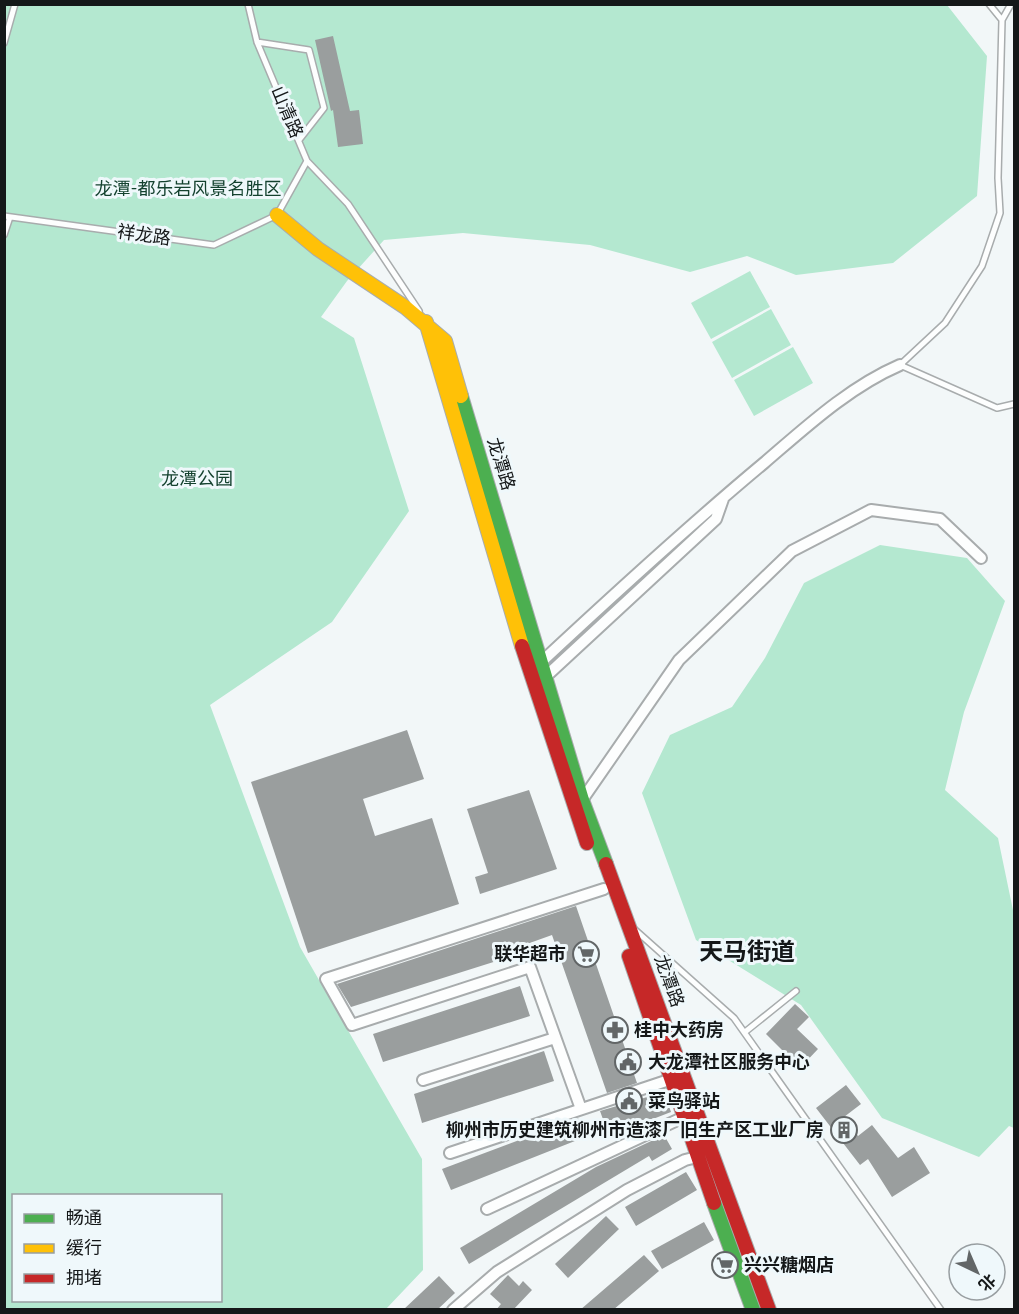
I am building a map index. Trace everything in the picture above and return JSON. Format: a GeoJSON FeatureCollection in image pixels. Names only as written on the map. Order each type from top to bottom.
{"type":"FeatureCollection","features":[{"type":"Feature","properties":{"kind":"street","name":"龙潭路"},"geometry":{"type":"LineString","coordinates":[[277,215],[303,240],[425,321],[445,341],[524,627],[541,663],[537,678],[604,889],[672,1078],[696,1157],[753,1310]]}},
{"type":"Feature","properties":{"kind":"street"},"geometry":{"type":"LineString","coordinates":[[541,663],[724,496],[826,410],[883,372],[900,365]]}},
{"type":"Feature","properties":{"kind":"street"},"geometry":{"type":"LineString","coordinates":[[524,627],[537,678],[716,519],[724,496]]}},
{"type":"Feature","properties":{"kind":"street"},"geometry":{"type":"LineString","coordinates":[[578,806],[679,660],[792,551],[871,510],[940,519],[981,558]]}},
{"type":"Feature","properties":{"kind":"street","name":"龙潭路"},"geometry":{"type":"LineString","coordinates":[[578,806],[628,923],[769,1310]]}},
{"type":"Feature","properties":{"kind":"street"},"geometry":{"type":"LineString","coordinates":[[581,1109],[530,967],[352,1025],[326,979],[604,889]]}},
{"type":"Feature","properties":{"kind":"street"},"geometry":{"type":"LineString","coordinates":[[423,1080],[555,1038]]}},
{"type":"Feature","properties":{"kind":"street"},"geometry":{"type":"LineString","coordinates":[[450,1153],[672,1078]]}},
{"type":"Feature","properties":{"kind":"street"},"geometry":{"type":"LineString","coordinates":[[487,1209],[684,1118]]}},
{"type":"Feature","properties":{"kind":"street"},"geometry":{"type":"LineString","coordinates":[[453,1310],[497,1272],[627,1190],[696,1157]]}},
{"type":"Feature","properties":{"kind":"lane"},"geometry":{"type":"LineString","coordinates":[[4,43],[15,4]]}},
{"type":"Feature","properties":{"kind":"lane","name":"山清路"},"geometry":{"type":"LineString","coordinates":[[248,4],[257,42],[307,161],[277,215]]}},
{"type":"Feature","properties":{"kind":"lane"},"geometry":{"type":"LineString","coordinates":[[989,4],[1002,20]]}},
{"type":"Feature","properties":{"kind":"lane"},"geometry":{"type":"LineString","coordinates":[[1011,4],[1002,20],[998,178],[1000,213],[982,267],[945,324],[900,365],[997,408],[1014,404]]}},
{"type":"Feature","properties":{"kind":"lane"},"geometry":{"type":"LineString","coordinates":[[257,42],[309,50],[324,108],[299,140]]}},
{"type":"Feature","properties":{"kind":"lane"},"geometry":{"type":"LineString","coordinates":[[307,161],[348,204],[425,321]]}},
{"type":"Feature","properties":{"kind":"lane","name":"祥龙路"},"geometry":{"type":"LineString","coordinates":[[7,216],[214,245],[277,215]]}},
{"type":"Feature","properties":{"kind":"lane"},"geometry":{"type":"LineString","coordinates":[[4,235],[7,216]]}},
{"type":"Feature","properties":{"kind":"lane"},"geometry":{"type":"LineString","coordinates":[[628,923],[734,1018],[941,1310]]}},
{"type":"Feature","properties":{"kind":"lane"},"geometry":{"type":"LineString","coordinates":[[745,1032],[796,991]]}},
{"type":"Feature","properties":{"kind":"green space","name":"龙潭-都乐岩风景名胜区"},"geometry":{"type":"Polygon","coordinates":[[[5,5],[947,5],[987,56],[977,196],[893,263],[796,275],[747,256],[690,272],[590,245],[463,233],[384,240],[347,281],[321,317],[354,338],[409,511],[332,622],[210,705],[300,947],[422,1159],[423,1270],[386,1309],[5,1310],[5,5]]]}},
{"type":"Feature","properties":{"kind":"green space"},"geometry":{"type":"Polygon","coordinates":[[[750,271],[770,307],[711,339],[691,303],[750,271]]]}},
{"type":"Feature","properties":{"kind":"green space"},"geometry":{"type":"Polygon","coordinates":[[[771,309],[791,345],[732,378],[712,342],[771,309]]]}},
{"type":"Feature","properties":{"kind":"green space"},"geometry":{"type":"Polygon","coordinates":[[[793,347],[813,383],[754,416],[734,380],[793,347]]]}},
{"type":"Feature","properties":{"kind":"green space"},"geometry":{"type":"Polygon","coordinates":[[[880,545],[967,558],[1005,601],[964,712],[945,790],[998,838],[1014,915],[1014,1128],[1009,1126],[979,1157],[882,1118],[801,1005],[696,940],[642,793],[670,735],[732,707],[765,658],[804,583],[880,545]]]}},
{"type":"Feature","properties":{"kind":"building"},"geometry":{"type":"Polygon","coordinates":[[[333,36],[350,111],[359,110],[363,144],[338,147],[333,110],[331,111],[315,40],[333,36]]]}},
{"type":"Feature","properties":{"kind":"building"},"geometry":{"type":"Polygon","coordinates":[[[407,730],[424,779],[363,799],[375,836],[432,818],[459,904],[308,953],[251,782],[407,730]]]}},
{"type":"Feature","properties":{"kind":"building"},"geometry":{"type":"Polygon","coordinates":[[[529,790],[557,869],[480,894],[475,877],[488,873],[467,809],[529,790]]]}},
{"type":"Feature","properties":{"kind":"building"},"geometry":{"type":"Polygon","coordinates":[[[576,906],[637,1083],[607,1093],[552,935],[502,953],[503,959],[351,1007],[337,984],[576,906]]]}},
{"type":"Feature","properties":{"kind":"building"},"geometry":{"type":"Polygon","coordinates":[[[520,986],[530,1016],[383,1062],[373,1034],[520,986]]]}},
{"type":"Feature","properties":{"kind":"building","name":"柳州市历史建筑柳州市造漆厂旧生产区工业厂房"},"geometry":{"type":"Polygon","coordinates":[[[795,1004],[809,1017],[797,1029],[818,1049],[800,1068],[766,1034],[795,1004]]]}},
{"type":"Feature","properties":{"kind":"building"},"geometry":{"type":"Polygon","coordinates":[[[544,1051],[554,1081],[422,1123],[414,1094],[544,1051]]]}},
{"type":"Feature","properties":{"kind":"building"},"geometry":{"type":"Polygon","coordinates":[[[846,1085],[861,1104],[844,1117],[858,1136],[872,1125],[898,1158],[914,1147],[930,1173],[892,1197],[868,1159],[860,1165],[816,1108],[846,1085]]]}},
{"type":"Feature","properties":{"kind":"building"},"geometry":{"type":"Polygon","coordinates":[[[664,1092],[671,1112],[609,1136],[600,1111],[664,1092]]]}},
{"type":"Feature","properties":{"kind":"building"},"geometry":{"type":"Polygon","coordinates":[[[578,1118],[585,1137],[451,1190],[442,1169],[578,1118]]]}},
{"type":"Feature","properties":{"kind":"building"},"geometry":{"type":"Polygon","coordinates":[[[664,1135],[672,1149],[652,1161],[649,1156],[469,1264],[460,1248],[596,1167],[664,1135]]]}},
{"type":"Feature","properties":{"kind":"building"},"geometry":{"type":"Polygon","coordinates":[[[686,1172],[697,1190],[636,1226],[625,1207],[686,1172]]]}},
{"type":"Feature","properties":{"kind":"building"},"geometry":{"type":"Polygon","coordinates":[[[606,1216],[619,1229],[568,1278],[555,1264],[606,1216]]]}},
{"type":"Feature","properties":{"kind":"building"},"geometry":{"type":"Polygon","coordinates":[[[704,1222],[714,1240],[662,1269],[651,1251],[704,1222]]]}},
{"type":"Feature","properties":{"kind":"building"},"geometry":{"type":"Polygon","coordinates":[[[644,1255],[659,1271],[613,1310],[580,1310],[644,1255]]]}},
{"type":"Feature","properties":{"kind":"building"},"geometry":{"type":"Polygon","coordinates":[[[508,1275],[519,1286],[523,1281],[532,1290],[513,1310],[496,1310],[501,1304],[490,1294],[508,1275]]]}},
{"type":"Feature","properties":{"kind":"building"},"geometry":{"type":"Polygon","coordinates":[[[439,1276],[455,1293],[437,1310],[403,1310],[439,1276]]]}},
{"type":"Feature","properties":{"kind":"traffic: fast"},"geometry":{"type":"LineString","coordinates":[[461,396],[582,800],[606,864]]}},
{"type":"Feature","properties":{"kind":"traffic: fast"},"geometry":{"type":"LineString","coordinates":[[714,1203],[753,1310]]}},
{"type":"Feature","properties":{"kind":"traffic: slow"},"geometry":{"type":"LineString","coordinates":[[277,215],[318,249],[405,307],[445,341],[461,396]]}},
{"type":"Feature","properties":{"kind":"traffic: slow"},"geometry":{"type":"LineString","coordinates":[[426,322],[522,646]]}},
{"type":"Feature","properties":{"kind":"traffic: jam"},"geometry":{"type":"LineString","coordinates":[[522,646],[587,843]]}},
{"type":"Feature","properties":{"kind":"traffic: jam"},"geometry":{"type":"LineString","coordinates":[[606,864],[769,1310]]}},
{"type":"Feature","properties":{"kind":"traffic: jam"},"geometry":{"type":"LineString","coordinates":[[629,956],[714,1203]]}},
{"type":"Feature","properties":{"kind":"place","name":"联华超市"},"geometry":{"type":"Point","coordinates":[586,954]}},
{"type":"Feature","properties":{"kind":"place","name":"桂中大药房"},"geometry":{"type":"Point","coordinates":[615,1030]}},
{"type":"Feature","properties":{"kind":"place","name":"大龙潭社区服务中心"},"geometry":{"type":"Point","coordinates":[628,1062]}},
{"type":"Feature","properties":{"kind":"place","name":"菜鸟驿站"},"geometry":{"type":"Point","coordinates":[629,1101]}},
{"type":"Feature","properties":{"kind":"place","name":"柳州市历史建筑柳州市造漆厂旧生产区工业厂房"},"geometry":{"type":"Point","coordinates":[844,1130]}},
{"type":"Feature","properties":{"kind":"place","name":"兴兴糖烟店"},"geometry":{"type":"Point","coordinates":[725,1265]}},
{"type":"Feature","properties":{"kind":"district","name":"天马街道"},"geometry":{"type":"Point","coordinates":[747,952]}},
{"type":"Feature","properties":{"kind":"park label","name":"龙潭公园"},"geometry":{"type":"Point","coordinates":[197,479]}}]}
